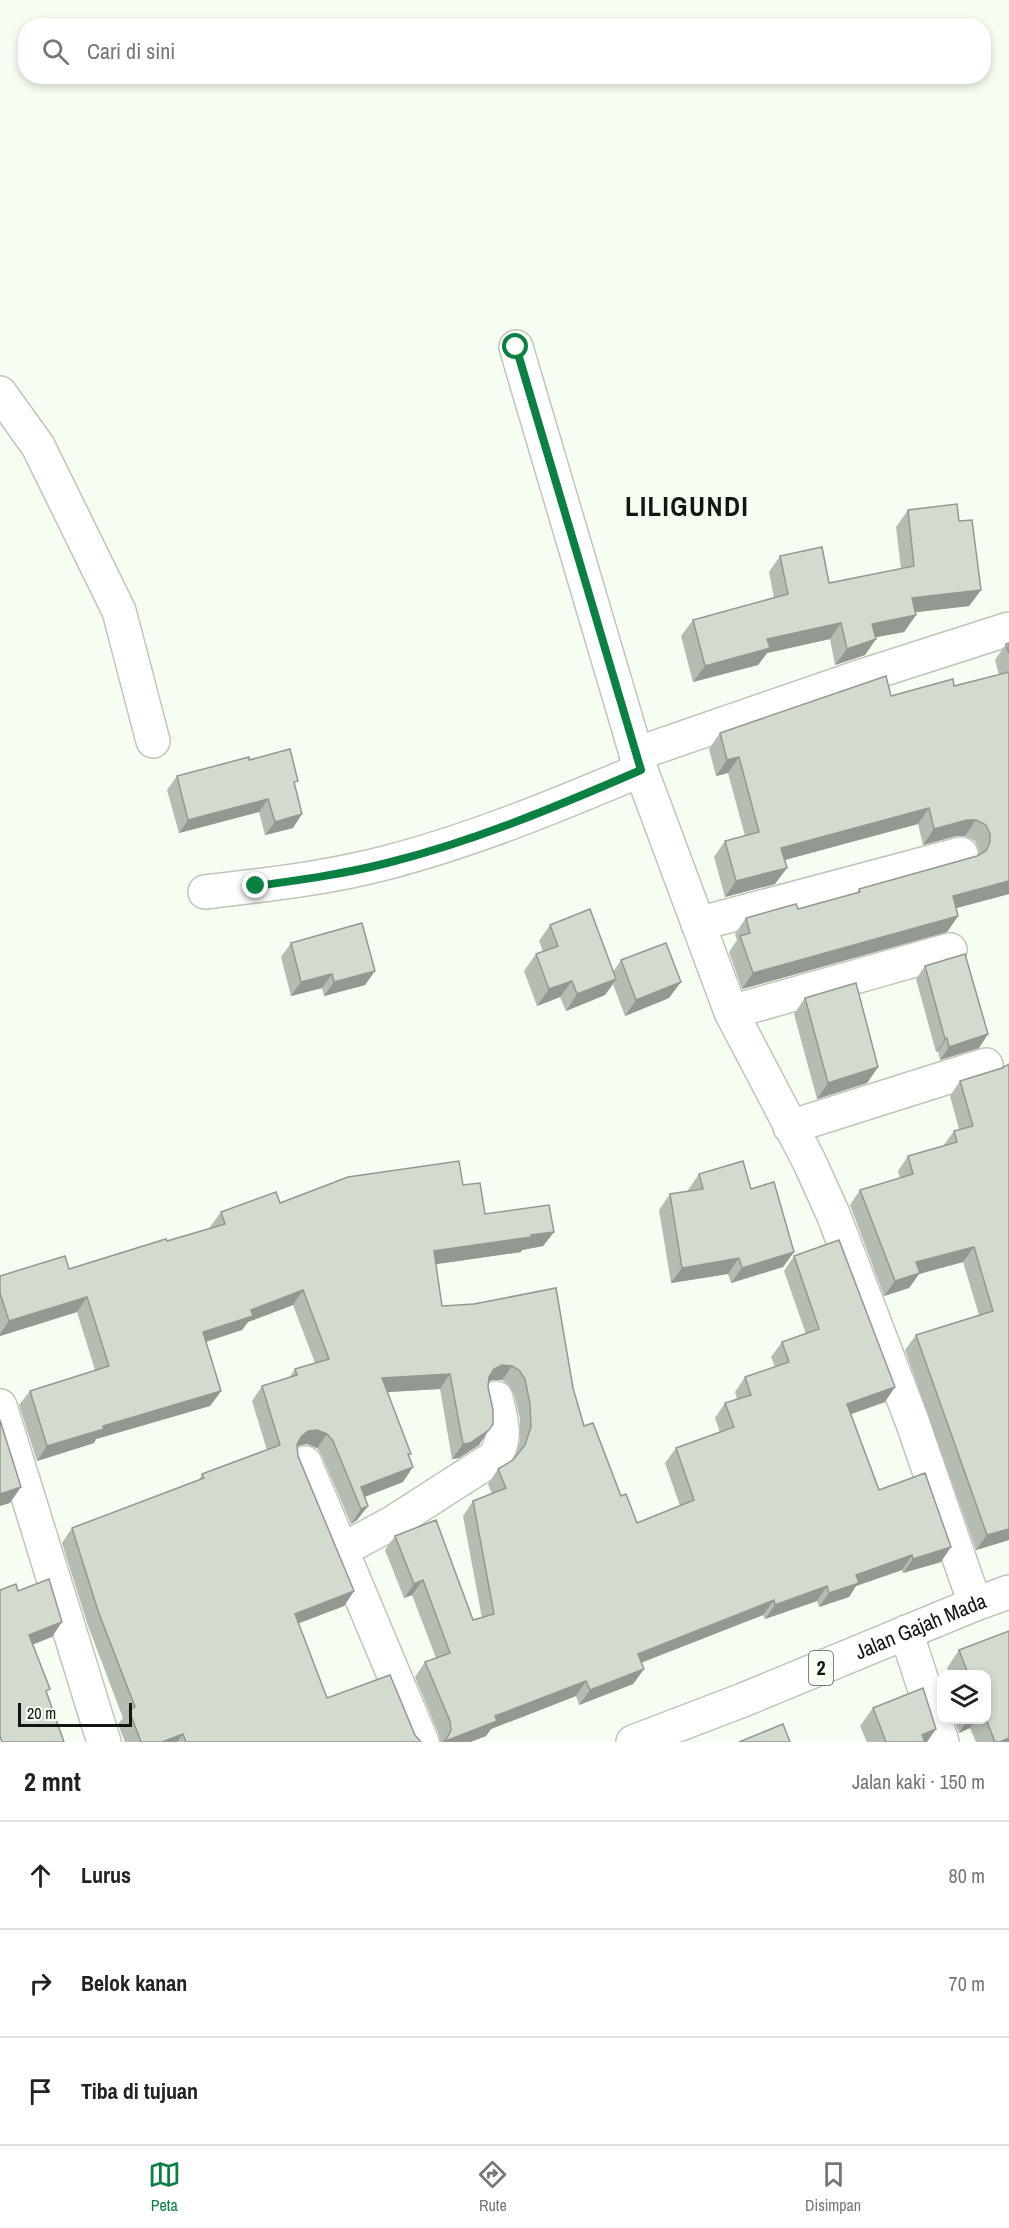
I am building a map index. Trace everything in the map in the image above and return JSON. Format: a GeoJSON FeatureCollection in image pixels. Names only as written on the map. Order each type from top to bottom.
{"type":"FeatureCollection","features":[{"type":"Feature","properties":{"kind":"main road"},"geometry":{"type":"LineString","coordinates":[[516,347],[638,762],[731,1011],[809,1161],[833,1214],[912,1421],[975,1604]]}},
{"type":"Feature","properties":{"kind":"main road"},"geometry":{"type":"LineString","coordinates":[[0,393],[38,446],[119,611],[153,741]]}},
{"type":"Feature","properties":{"kind":"main road"},"geometry":{"type":"LineString","coordinates":[[205,892],[320,877],[387,863],[480,836],[638,762],[856,678],[1009,629]]}},
{"type":"Feature","properties":{"kind":"main road"},"geometry":{"type":"LineString","coordinates":[[698,924],[961,854]]}},
{"type":"Feature","properties":{"kind":"main road"},"geometry":{"type":"LineString","coordinates":[[731,1011],[950,950]]}},
{"type":"Feature","properties":{"kind":"main road"},"geometry":{"type":"LineString","coordinates":[[790,1127],[986,1065]]}},
{"type":"Feature","properties":{"kind":"main road"},"geometry":{"type":"LineString","coordinates":[[342,1550],[394,1522],[499,1453],[503,1438],[496,1398]]}},
{"type":"Feature","properties":{"kind":"main road"},"geometry":{"type":"LineString","coordinates":[[0,1406],[104,1742]]}},
{"type":"Feature","properties":{"kind":"main road"},"geometry":{"type":"LineString","coordinates":[[304,1463],[422,1742]]}},
{"type":"Feature","properties":{"kind":"main road","name":"Jalan Gajah Mada"},"geometry":{"type":"LineString","coordinates":[[633,1742],[1009,1592]]}},
{"type":"Feature","properties":{"kind":"main road"},"geometry":{"type":"LineString","coordinates":[[906,1632],[942,1742]]}},
{"type":"Feature","properties":{"kind":"building"},"geometry":{"type":"Polygon","coordinates":[[[957,504],[959,521],[972,520],[981,590],[912,598],[916,615],[872,624],[876,639],[847,649],[841,623],[767,639],[770,648],[705,666],[693,620],[788,594],[780,556],[822,547],[829,583],[914,566],[908,510],[957,504]]]}},
{"type":"Feature","properties":{"kind":"building"},"geometry":{"type":"Polygon","coordinates":[[[1009,672],[1009,881],[953,896],[958,916],[753,973],[740,936],[750,933],[746,918],[796,904],[798,909],[860,892],[859,889],[977,856],[986,851],[990,842],[990,834],[986,825],[976,820],[967,820],[934,829],[929,808],[781,848],[787,868],[736,881],[725,841],[759,832],[739,757],[727,760],[720,733],[886,676],[891,696],[953,679],[954,686],[1009,672]]]}},
{"type":"Feature","properties":{"kind":"building"},"geometry":{"type":"Polygon","coordinates":[[[290,749],[298,781],[294,782],[302,814],[275,822],[268,799],[188,820],[177,776],[290,749]]]}},
{"type":"Feature","properties":{"kind":"building"},"geometry":{"type":"Polygon","coordinates":[[[590,909],[616,979],[577,994],[572,981],[549,989],[536,954],[558,946],[550,925],[590,909]]]}},
{"type":"Feature","properties":{"kind":"building"},"geometry":{"type":"Polygon","coordinates":[[[362,923],[375,971],[334,982],[332,974],[301,982],[291,943],[362,923]]]}},
{"type":"Feature","properties":{"kind":"building"},"geometry":{"type":"Polygon","coordinates":[[[666,943],[681,982],[636,1000],[621,960],[666,943]]]}},
{"type":"Feature","properties":{"kind":"building"},"geometry":{"type":"Polygon","coordinates":[[[965,954],[988,1034],[949,1047],[925,966],[965,954]]]}},
{"type":"Feature","properties":{"kind":"building"},"geometry":{"type":"Polygon","coordinates":[[[856,983],[878,1067],[828,1083],[805,998],[856,983]]]}},
{"type":"Feature","properties":{"kind":"building"},"geometry":{"type":"Polygon","coordinates":[[[1009,1064],[1009,1529],[987,1535],[916,1335],[993,1311],[974,1247],[916,1262],[920,1273],[895,1281],[860,1190],[913,1174],[908,1156],[957,1142],[954,1131],[973,1126],[960,1081],[1009,1064]]]}},
{"type":"Feature","properties":{"kind":"building"},"geometry":{"type":"Polygon","coordinates":[[[459,1161],[463,1185],[480,1183],[485,1214],[549,1205],[554,1232],[434,1251],[442,1306],[474,1304],[556,1288],[573,1388],[584,1426],[593,1423],[621,1496],[626,1494],[637,1523],[694,1500],[676,1448],[734,1427],[725,1403],[751,1395],[745,1377],[789,1362],[782,1342],[819,1329],[794,1256],[839,1240],[895,1387],[847,1404],[879,1490],[925,1473],[951,1547],[913,1559],[912,1555],[856,1575],[859,1583],[829,1593],[827,1586],[775,1605],[774,1600],[638,1654],[644,1669],[590,1690],[586,1681],[495,1716],[497,1721],[443,1742],[451,1730],[450,1721],[425,1662],[450,1653],[423,1580],[414,1584],[395,1536],[436,1520],[473,1620],[494,1614],[473,1501],[506,1488],[498,1469],[513,1460],[525,1445],[531,1427],[530,1404],[525,1379],[519,1370],[512,1366],[502,1365],[494,1369],[489,1377],[488,1387],[493,1410],[493,1424],[489,1430],[470,1443],[463,1444],[450,1374],[382,1378],[411,1454],[408,1454],[413,1467],[361,1487],[368,1506],[361,1509],[333,1441],[327,1434],[317,1430],[308,1431],[301,1437],[297,1445],[298,1456],[354,1591],[295,1614],[327,1698],[390,1675],[415,1735],[421,1742],[186,1742],[183,1734],[162,1742],[141,1742],[129,1710],[135,1707],[98,1611],[72,1528],[204,1478],[202,1474],[280,1445],[262,1386],[297,1375],[295,1369],[329,1359],[303,1290],[251,1310],[253,1316],[203,1332],[221,1391],[103,1426],[104,1429],[47,1446],[30,1391],[109,1366],[87,1297],[9,1321],[0,1293],[0,1276],[65,1256],[69,1269],[166,1239],[167,1241],[225,1224],[221,1212],[276,1192],[280,1203],[348,1177],[459,1161]]]}},
{"type":"Feature","properties":{"kind":"building"},"geometry":{"type":"Polygon","coordinates":[[[743,1161],[751,1189],[774,1182],[794,1252],[742,1268],[739,1258],[682,1268],[670,1194],[703,1189],[699,1174],[743,1161]]]}},
{"type":"Feature","properties":{"kind":"building"},"geometry":{"type":"Polygon","coordinates":[[[0,1420],[21,1487],[0,1494],[0,1420]]]}},
{"type":"Feature","properties":{"kind":"building"},"geometry":{"type":"Polygon","coordinates":[[[49,1579],[62,1622],[29,1635],[50,1689],[46,1691],[64,1742],[2,1742],[0,1736],[0,1590],[16,1584],[18,1591],[49,1579]]]}},
{"type":"Feature","properties":{"kind":"building"},"geometry":{"type":"Polygon","coordinates":[[[1009,1631],[1009,1738],[995,1742],[988,1724],[991,1724],[991,1670],[967,1670],[959,1650],[1009,1631]]]}},
{"type":"Feature","properties":{"kind":"building"},"geometry":{"type":"Polygon","coordinates":[[[923,1688],[936,1729],[922,1735],[925,1742],[886,1742],[873,1708],[923,1688]]]}},
{"type":"Feature","properties":{"kind":"building"},"geometry":{"type":"Polygon","coordinates":[[[783,1724],[790,1742],[739,1742],[783,1724]]]}},
{"type":"Feature","properties":{"kind":"district","name":"LILIGUNDI"},"geometry":{"type":"Point","coordinates":[687,507]}},
{"type":"Feature","properties":{"kind":"route"},"geometry":{"type":"LineString","coordinates":[[256,886],[320,877],[387,863],[480,836],[641,770],[516,347]]}}]}
